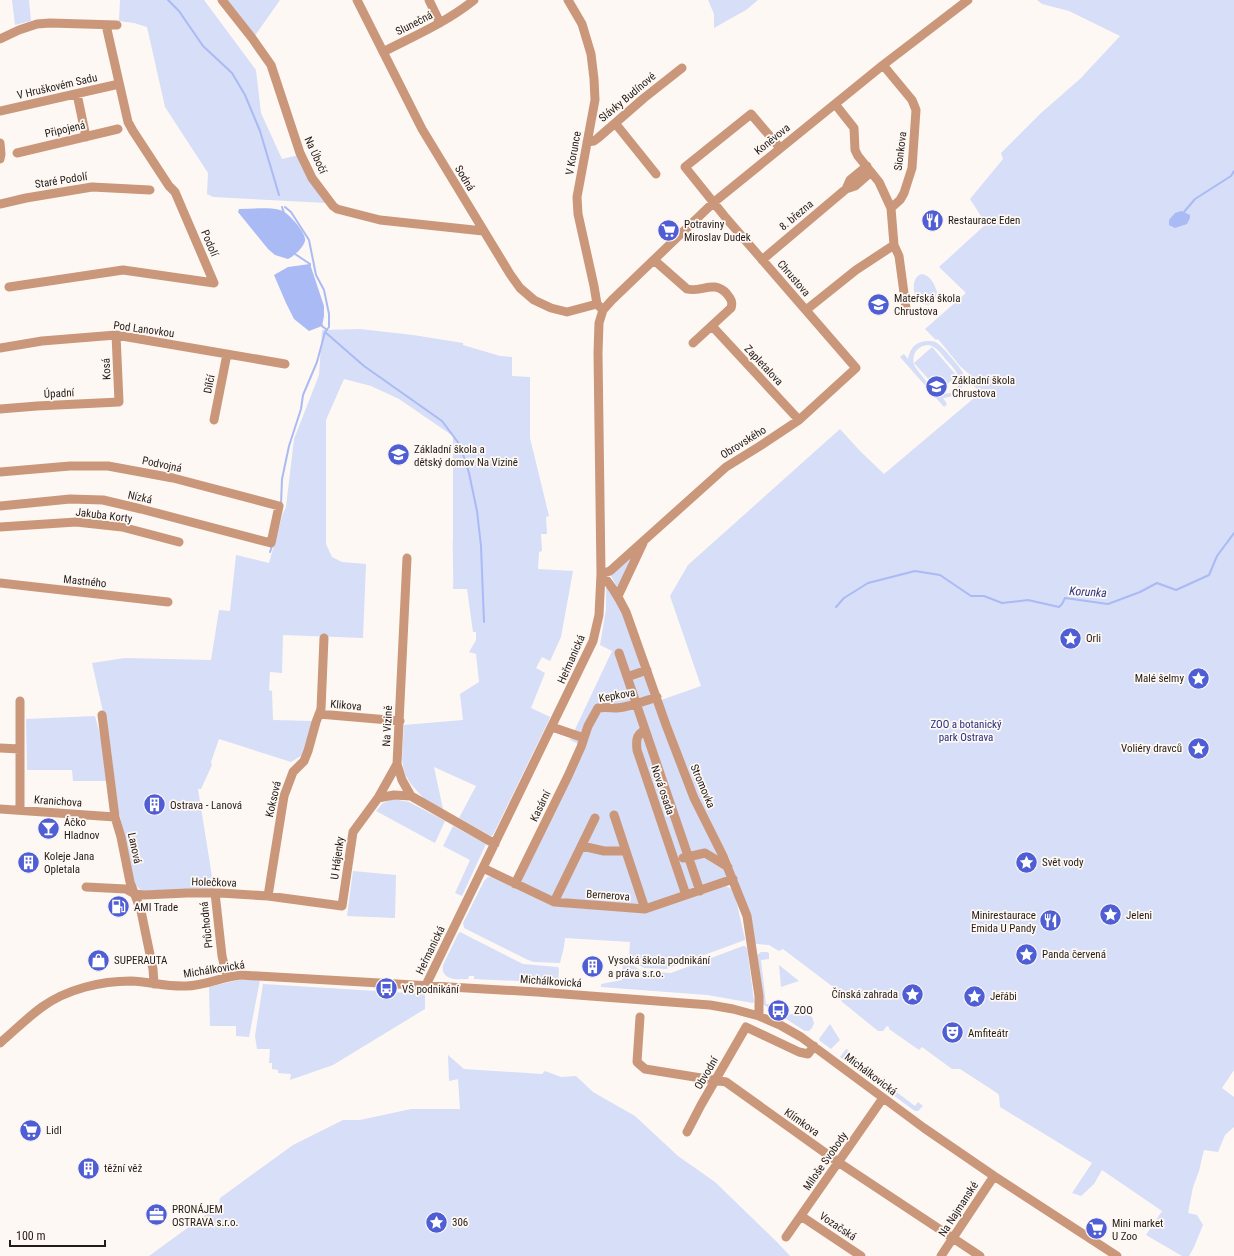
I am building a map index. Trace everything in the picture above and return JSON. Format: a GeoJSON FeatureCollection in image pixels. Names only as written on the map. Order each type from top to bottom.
{"type":"FeatureCollection","features":[{"type":"Feature","properties":{"kind":"street","name":"Na Úbočí"},"geometry":{"type":"LineString","coordinates":[[222,0],[271,65],[300,153],[312,178],[333,206],[337,209],[380,220],[483,230]]}},
{"type":"Feature","properties":{"kind":"street","name":"Sodná"},"geometry":{"type":"LineString","coordinates":[[358,0],[422,129],[520,288],[534,300],[551,308],[567,312],[600,307]]}},
{"type":"Feature","properties":{"kind":"street"},"geometry":{"type":"LineString","coordinates":[[429,0],[440,23]]}},
{"type":"Feature","properties":{"kind":"street","name":"Slunečná"},"geometry":{"type":"LineString","coordinates":[[383,52],[440,23],[474,0]]}},
{"type":"Feature","properties":{"kind":"street","name":"V Korunce"},"geometry":{"type":"LineString","coordinates":[[568,0],[582,24],[591,54],[594,80],[595,100],[577,197],[578,214],[600,307]]}},
{"type":"Feature","properties":{"kind":"street","name":"Koněvova"},"geometry":{"type":"LineString","coordinates":[[600,307],[612,300],[714,203],[883,65],[968,0]]}},
{"type":"Feature","properties":{"kind":"street"},"geometry":{"type":"LineString","coordinates":[[0,38],[37,24],[117,25]]}},
{"type":"Feature","properties":{"kind":"street","name":"Podolí"},"geometry":{"type":"LineString","coordinates":[[9,287],[123,270],[214,283],[176,192],[169,186],[128,122],[106,25]]}},
{"type":"Feature","properties":{"kind":"street","name":"Sionkova"},"geometry":{"type":"LineString","coordinates":[[883,65],[912,100],[916,110],[912,168],[904,193],[900,200],[891,208]]}},
{"type":"Feature","properties":{"kind":"street","name":"Slávky Budínové"},"geometry":{"type":"LineString","coordinates":[[587,142],[594,140],[615,124],[645,97],[682,68]]}},
{"type":"Feature","properties":{"kind":"street","name":"V Hruškovém Sadu"},"geometry":{"type":"LineString","coordinates":[[0,112],[119,84]]}},
{"type":"Feature","properties":{"kind":"street"},"geometry":{"type":"LineString","coordinates":[[77,94],[86,136]]}},
{"type":"Feature","properties":{"kind":"street"},"geometry":{"type":"LineString","coordinates":[[835,104],[854,128],[855,150],[879,182],[891,208],[894,245],[899,256],[906,308]]}},
{"type":"Feature","properties":{"kind":"street","name":"Chrustova"},"geometry":{"type":"LineString","coordinates":[[780,148],[751,114],[685,167],[762,260],[856,368]]}},
{"type":"Feature","properties":{"kind":"street"},"geometry":{"type":"LineString","coordinates":[[615,124],[656,174]]}},
{"type":"Feature","properties":{"kind":"street","name":"Připojená"},"geometry":{"type":"LineString","coordinates":[[17,153],[118,129]]}},
{"type":"Feature","properties":{"kind":"street"},"geometry":{"type":"LineString","coordinates":[[0,143],[0,159]]}},
{"type":"Feature","properties":{"kind":"street","name":"8. března"},"geometry":{"type":"LineString","coordinates":[[762,260],[846,189],[850,180],[869,169]]}},
{"type":"Feature","properties":{"kind":"street","name":"Staré Podolí"},"geometry":{"type":"LineString","coordinates":[[0,204],[92,186],[150,190]]}},
{"type":"Feature","properties":{"kind":"street"},"geometry":{"type":"LineString","coordinates":[[806,310],[856,270],[894,245]]}},
{"type":"Feature","properties":{"kind":"street"},"geometry":{"type":"LineString","coordinates":[[654,260],[687,289],[692,291],[707,287],[718,288],[724,291],[731,299],[731,308],[693,343]]}},
{"type":"Feature","properties":{"kind":"street","name":"Heřmanická"},"geometry":{"type":"LineString","coordinates":[[426,985],[593,640],[599,615],[600,574],[598,353],[600,307]]}},
{"type":"Feature","properties":{"kind":"street","name":"Zapletalova"},"geometry":{"type":"LineString","coordinates":[[712,326],[799,420]]}},
{"type":"Feature","properties":{"kind":"street","name":"Pod Lanovkou"},"geometry":{"type":"LineString","coordinates":[[0,348],[42,341],[116,335],[284,364]]}},
{"type":"Feature","properties":{"kind":"street","name":"Kosá"},"geometry":{"type":"LineString","coordinates":[[116,335],[119,402]]}},
{"type":"Feature","properties":{"kind":"street","name":"Dílčí"},"geometry":{"type":"LineString","coordinates":[[214,420],[227,354]]}},
{"type":"Feature","properties":{"kind":"street","name":"Obrovského"},"geometry":{"type":"LineString","coordinates":[[600,574],[610,570],[726,467],[799,420],[856,368]]}},
{"type":"Feature","properties":{"kind":"street","name":"Úpadní"},"geometry":{"type":"LineString","coordinates":[[0,409],[119,402]]}},
{"type":"Feature","properties":{"kind":"street","name":"Podvojná"},"geometry":{"type":"LineString","coordinates":[[0,472],[70,466],[108,466],[172,478],[279,506],[271,543]]}},
{"type":"Feature","properties":{"kind":"street","name":"Nízká"},"geometry":{"type":"LineString","coordinates":[[0,506],[70,499],[103,500],[271,543]]}},
{"type":"Feature","properties":{"kind":"street","name":"Jakuba Korty"},"geometry":{"type":"LineString","coordinates":[[0,527],[76,522],[122,527],[179,542]]}},
{"type":"Feature","properties":{"kind":"street","name":"Obrovského"},"geometry":{"type":"LineString","coordinates":[[618,596],[644,540]]}},
{"type":"Feature","properties":{"kind":"street","name":"Na Vizině"},"geometry":{"type":"LineString","coordinates":[[407,558],[397,764],[402,780],[411,796]]}},
{"type":"Feature","properties":{"kind":"street","name":"Stromovka"},"geometry":{"type":"LineString","coordinates":[[600,574],[609,581],[626,612],[666,725],[694,798],[728,867],[747,916],[759,996],[758,1016]]}},
{"type":"Feature","properties":{"kind":"street","name":"Mastného"},"geometry":{"type":"LineString","coordinates":[[0,583],[168,602]]}},
{"type":"Feature","properties":{"kind":"street","name":"Klikova"},"geometry":{"type":"LineString","coordinates":[[324,638],[321,709],[319,714],[400,721]]}},
{"type":"Feature","properties":{"kind":"street","name":"Nová osada"},"geometry":{"type":"LineString","coordinates":[[619,653],[700,891]]}},
{"type":"Feature","properties":{"kind":"street"},"geometry":{"type":"LineString","coordinates":[[627,676],[647,670]]}},
{"type":"Feature","properties":{"kind":"street","name":"Kepkova"},"geometry":{"type":"LineString","coordinates":[[584,738],[588,726],[598,708],[616,708],[637,704],[657,697]]}},
{"type":"Feature","properties":{"kind":"street"},"geometry":{"type":"LineString","coordinates":[[20,701],[20,810]]}},
{"type":"Feature","properties":{"kind":"street","name":"Koksová"},"geometry":{"type":"LineString","coordinates":[[268,896],[284,796],[293,772],[304,761],[319,714]]}},
{"type":"Feature","properties":{"kind":"street","name":"Lanová"},"geometry":{"type":"LineString","coordinates":[[102,715],[115,817],[122,837],[130,882],[142,916],[153,968],[154,984]]}},
{"type":"Feature","properties":{"kind":"street"},"geometry":{"type":"LineString","coordinates":[[552,727],[584,738]]}},
{"type":"Feature","properties":{"kind":"street","name":"Nová osada"},"geometry":{"type":"LineString","coordinates":[[645,730],[639,733],[636,742],[637,750],[686,895]]}},
{"type":"Feature","properties":{"kind":"street","name":"Kasární"},"geometry":{"type":"LineString","coordinates":[[515,884],[568,776],[582,746],[584,738]]}},
{"type":"Feature","properties":{"kind":"street"},"geometry":{"type":"LineString","coordinates":[[0,748],[20,749]]}},
{"type":"Feature","properties":{"kind":"street","name":"U Hájenky"},"geometry":{"type":"LineString","coordinates":[[342,906],[353,832],[378,798],[397,764]]}},
{"type":"Feature","properties":{"kind":"street"},"geometry":{"type":"LineString","coordinates":[[378,798],[394,794],[411,796],[495,844]]}},
{"type":"Feature","properties":{"kind":"street","name":"Kranichova"},"geometry":{"type":"LineString","coordinates":[[0,809],[115,817]]}},
{"type":"Feature","properties":{"kind":"street"},"geometry":{"type":"LineString","coordinates":[[614,815],[645,909]]}},
{"type":"Feature","properties":{"kind":"street"},"geometry":{"type":"LineString","coordinates":[[554,902],[595,818]]}},
{"type":"Feature","properties":{"kind":"street"},"geometry":{"type":"LineString","coordinates":[[582,846],[604,851],[625,851]]}},
{"type":"Feature","properties":{"kind":"street"},"geometry":{"type":"LineString","coordinates":[[675,862],[705,853],[728,867]]}},
{"type":"Feature","properties":{"kind":"street","name":"Bernerova"},"geometry":{"type":"LineString","coordinates":[[483,868],[554,902],[645,909],[733,879]]}},
{"type":"Feature","properties":{"kind":"street","name":"Holečkova"},"geometry":{"type":"LineString","coordinates":[[86,887],[126,889],[135,894],[144,895],[215,893],[268,896],[342,906]]}},
{"type":"Feature","properties":{"kind":"street","name":"Průchodná"},"geometry":{"type":"LineString","coordinates":[[215,893],[221,950],[227,977]]}},
{"type":"Feature","properties":{"kind":"street","name":"Michálkovická"},"geometry":{"type":"LineString","coordinates":[[0,1043],[42,1007],[53,1000],[91,986],[132,981],[187,986],[227,977],[248,975],[553,993],[696,1004],[727,1008],[758,1016],[787,1028],[814,1046],[921,1126],[994,1176],[1117,1256]]}},
{"type":"Feature","properties":{"kind":"street","name":"Klímkova"},"geometry":{"type":"LineString","coordinates":[[640,1018],[637,1062],[645,1069],[726,1082],[838,1162],[980,1256]]}},
{"type":"Feature","properties":{"kind":"street","name":"Obvodní"},"geometry":{"type":"LineString","coordinates":[[687,1132],[746,1027],[799,1052],[808,1054],[814,1046]]}},
{"type":"Feature","properties":{"kind":"street","name":"Miloše Svobody"},"geometry":{"type":"LineString","coordinates":[[786,1237],[884,1098]]}},
{"type":"Feature","properties":{"kind":"street","name":"Na Najmanské"},"geometry":{"type":"LineString","coordinates":[[941,1256],[994,1176]]}},
{"type":"Feature","properties":{"kind":"street","name":"Vozačská"},"geometry":{"type":"LineString","coordinates":[[801,1216],[861,1256]]}},
{"type":"Feature","properties":{"kind":"green space"},"geometry":{"type":"Polygon","coordinates":[[[12,0],[29,0],[31,21],[15,25],[12,0]]]}},
{"type":"Feature","properties":{"kind":"green space"},"geometry":{"type":"Polygon","coordinates":[[[120,0],[204,0],[256,70],[261,113],[282,159],[299,155],[327,203],[213,197],[207,194],[208,173],[165,107],[147,27],[119,21],[120,0]]]}},
{"type":"Feature","properties":{"kind":"green space"},"geometry":{"type":"Polygon","coordinates":[[[224,0],[280,0],[254,37],[224,0]]]}},
{"type":"Feature","properties":{"kind":"green space"},"geometry":{"type":"Polygon","coordinates":[[[708,0],[758,0],[746,10],[714,28],[714,14],[708,0]]]}},
{"type":"Feature","properties":{"kind":"green space","name":"ZOO a botanický park Ostrava"},"geometry":{"type":"Polygon","coordinates":[[[1037,0],[1234,0],[1234,1070],[1222,1088],[1234,1097],[1234,1127],[1225,1135],[1218,1152],[1204,1150],[1193,1187],[1188,1213],[1197,1215],[1203,1225],[1189,1256],[1182,1256],[1146,1235],[1162,1211],[1102,1170],[1094,1184],[1081,1196],[1072,1193],[1092,1163],[1000,1107],[999,1095],[997,1093],[960,1069],[952,1069],[922,1047],[919,1050],[887,1026],[883,1031],[878,1031],[841,1001],[845,996],[783,949],[779,951],[769,945],[756,944],[754,941],[749,913],[729,858],[698,798],[661,700],[701,686],[670,596],[688,565],[840,429],[884,474],[980,393],[966,377],[969,374],[960,366],[938,339],[936,340],[925,329],[966,293],[939,267],[986,224],[970,199],[1003,159],[1001,153],[1041,113],[1080,79],[1120,36],[1069,11],[1042,4],[1037,0]]]}},
{"type":"Feature","properties":{"kind":"green space"},"geometry":{"type":"Polygon","coordinates":[[[922,274],[928,276],[932,280],[937,292],[935,300],[928,305],[919,301],[914,292],[916,278],[922,274]]]}},
{"type":"Feature","properties":{"kind":"green space"},"geometry":{"type":"Polygon","coordinates":[[[360,329],[463,343],[463,345],[500,356],[512,357],[512,376],[530,377],[530,438],[549,516],[546,517],[547,534],[541,534],[542,551],[539,552],[538,569],[573,571],[561,637],[550,661],[542,657],[536,668],[545,673],[531,708],[550,717],[493,835],[491,836],[459,818],[476,786],[434,767],[443,809],[425,800],[410,783],[405,774],[402,759],[404,725],[463,720],[460,694],[479,682],[476,654],[469,652],[476,640],[476,632],[473,632],[467,589],[453,589],[453,436],[399,399],[371,386],[344,379],[326,420],[326,544],[332,557],[342,562],[366,564],[363,638],[283,635],[282,673],[270,672],[269,690],[272,691],[273,720],[312,721],[304,754],[291,762],[219,739],[211,762],[212,765],[201,789],[198,789],[214,889],[143,892],[134,884],[120,816],[116,807],[108,734],[92,663],[125,658],[211,660],[219,610],[230,611],[236,555],[269,563],[286,507],[294,439],[319,375],[322,330],[360,329]]]}},
{"type":"Feature","properties":{"kind":"green space"},"geometry":{"type":"Polygon","coordinates":[[[924,341],[936,342],[958,365],[964,376],[963,386],[960,390],[953,396],[943,398],[947,404],[944,407],[900,357],[904,354],[908,359],[912,348],[924,341]],[[925,345],[917,350],[913,360],[914,364],[925,380],[937,391],[943,394],[951,393],[959,384],[958,376],[937,349],[932,346],[925,345]]]}},
{"type":"Feature","properties":{"kind":"green space"},"geometry":{"type":"Polygon","coordinates":[[[932,347],[957,376],[939,391],[914,363],[932,347]]]}},
{"type":"Feature","properties":{"kind":"green space"},"geometry":{"type":"Polygon","coordinates":[[[635,550],[619,587],[617,587],[610,574],[635,550]]]}},
{"type":"Feature","properties":{"kind":"green space"},"geometry":{"type":"Polygon","coordinates":[[[606,587],[619,603],[727,876],[647,905],[566,900],[552,897],[520,881],[583,746],[570,740],[612,651],[600,645],[606,609],[606,587]]]}},
{"type":"Feature","properties":{"kind":"green space"},"geometry":{"type":"Polygon","coordinates":[[[95,716],[103,746],[107,781],[73,781],[72,770],[27,770],[26,719],[95,716]]]}},
{"type":"Feature","properties":{"kind":"green space"},"geometry":{"type":"Polygon","coordinates":[[[393,799],[409,802],[445,821],[435,843],[376,811],[383,803],[393,799]]]}},
{"type":"Feature","properties":{"kind":"green space"},"geometry":{"type":"Polygon","coordinates":[[[453,826],[486,844],[462,896],[455,893],[470,860],[443,846],[453,826]]]}},
{"type":"Feature","properties":{"kind":"green space"},"geometry":{"type":"Polygon","coordinates":[[[353,871],[396,875],[395,918],[347,916],[353,871]]]}},
{"type":"Feature","properties":{"kind":"green space"},"geometry":{"type":"Polygon","coordinates":[[[488,877],[491,877],[552,906],[647,913],[726,886],[734,891],[745,940],[666,969],[644,968],[629,959],[630,942],[565,938],[560,963],[534,962],[464,928],[463,923],[484,881],[488,877]]]}},
{"type":"Feature","properties":{"kind":"green space"},"geometry":{"type":"Polygon","coordinates":[[[460,932],[523,964],[558,967],[558,983],[474,979],[474,976],[469,976],[468,979],[450,978],[444,974],[443,965],[460,932]]]}},
{"type":"Feature","properties":{"kind":"green space"},"geometry":{"type":"Polygon","coordinates":[[[743,946],[747,948],[754,1001],[753,1003],[707,995],[601,987],[601,984],[622,980],[623,960],[629,962],[641,971],[671,973],[743,946]]]}},
{"type":"Feature","properties":{"kind":"green space"},"geometry":{"type":"Polygon","coordinates":[[[761,952],[769,953],[769,959],[761,960],[766,1004],[772,1004],[773,1008],[770,1009],[763,1004],[757,955],[761,952]]]}},
{"type":"Feature","properties":{"kind":"green space"},"geometry":{"type":"Polygon","coordinates":[[[779,965],[799,981],[781,987],[779,965]]]}},
{"type":"Feature","properties":{"kind":"green space"},"geometry":{"type":"Polygon","coordinates":[[[238,980],[260,980],[249,1037],[236,1036],[236,1026],[210,1026],[209,987],[238,980]]]}},
{"type":"Feature","properties":{"kind":"green space"},"geometry":{"type":"Polygon","coordinates":[[[263,984],[425,994],[425,1009],[333,1065],[290,1080],[291,1074],[278,1073],[278,1070],[272,1069],[272,1063],[269,1063],[270,1049],[257,1049],[255,1036],[263,984]]]}},
{"type":"Feature","properties":{"kind":"green space"},"geometry":{"type":"Polygon","coordinates":[[[804,1012],[812,1017],[814,1023],[809,1031],[805,1031],[783,1016],[796,1013],[804,1012]]]}},
{"type":"Feature","properties":{"kind":"green space"},"geometry":{"type":"Polygon","coordinates":[[[830,1024],[840,1040],[831,1049],[819,1039],[830,1024]]]}},
{"type":"Feature","properties":{"kind":"green space"},"geometry":{"type":"Polygon","coordinates":[[[846,1049],[849,1050],[847,1051],[850,1054],[849,1056],[915,1106],[918,1102],[923,1106],[918,1111],[915,1111],[840,1057],[846,1049]]]}},
{"type":"Feature","properties":{"kind":"green space"},"geometry":{"type":"Polygon","coordinates":[[[448,1055],[464,1069],[542,1074],[545,1071],[561,1077],[576,1076],[593,1092],[635,1116],[678,1156],[715,1182],[790,1256],[149,1256],[219,1205],[220,1198],[293,1145],[343,1120],[360,1120],[411,1109],[460,1109],[458,1079],[449,1081],[448,1055]]]}},
{"type":"Feature","properties":{"kind":"water"},"geometry":{"type":"Polygon","coordinates":[[[260,208],[283,211],[292,218],[300,228],[305,237],[304,244],[298,252],[288,259],[275,255],[268,249],[238,212],[239,209],[260,208]]]}},
{"type":"Feature","properties":{"kind":"water"},"geometry":{"type":"Polygon","coordinates":[[[1181,211],[1190,215],[1187,224],[1175,228],[1169,225],[1169,220],[1175,213],[1181,211]]]}},
{"type":"Feature","properties":{"kind":"water"},"geometry":{"type":"Polygon","coordinates":[[[310,264],[324,306],[324,316],[322,326],[309,331],[294,319],[274,275],[288,267],[310,264]]]}},
{"type":"Feature","properties":{"kind":"waterway"},"geometry":{"type":"LineString","coordinates":[[168,0],[179,11],[203,46],[232,73],[245,95],[260,131],[279,195]]}},
{"type":"Feature","properties":{"kind":"waterway"},"geometry":{"type":"LineString","coordinates":[[1184,212],[1195,199],[1231,176],[1234,171]]}},
{"type":"Feature","properties":{"kind":"waterway"},"geometry":{"type":"LineString","coordinates":[[282,207],[284,213]]}},
{"type":"Feature","properties":{"kind":"waterway"},"geometry":{"type":"LineString","coordinates":[[285,207],[291,212],[309,240],[316,275],[324,290],[329,314],[329,327],[325,332],[364,366],[442,421],[460,445],[469,473],[477,511],[481,546],[484,622]]}},
{"type":"Feature","properties":{"kind":"waterway"},"geometry":{"type":"LineString","coordinates":[[295,254],[310,265]]}},
{"type":"Feature","properties":{"kind":"waterway"},"geometry":{"type":"LineString","coordinates":[[321,324],[327,330]]}},
{"type":"Feature","properties":{"kind":"waterway"},"geometry":{"type":"LineString","coordinates":[[281,504],[282,479],[289,446],[301,409],[303,395],[317,362],[325,332]]}},
{"type":"Feature","properties":{"kind":"waterway","name":"Korunka"},"geometry":{"type":"LineString","coordinates":[[836,607],[844,598],[868,583],[915,571],[940,575],[971,596],[984,596],[1002,603],[1028,600],[1059,607],[1065,598],[1108,604],[1140,592],[1157,583],[1176,590],[1209,575],[1217,556],[1234,533]]}},
{"type":"Feature","properties":{"kind":"waterway"},"geometry":{"type":"LineString","coordinates":[[270,552],[272,546]]}},
{"type":"Feature","properties":{"kind":"place","name":"Restaurace Eden"},"geometry":{"type":"Point","coordinates":[932,220]}},
{"type":"Feature","properties":{"kind":"place","name":"Potraviny Miroslav Dudek"},"geometry":{"type":"Point","coordinates":[668,230]}},
{"type":"Feature","properties":{"kind":"place","name":"Mateřská škola Chrustova"},"geometry":{"type":"Point","coordinates":[879,304]}},
{"type":"Feature","properties":{"kind":"place","name":"Základní škola Chrustova"},"geometry":{"type":"Point","coordinates":[937,386]}},
{"type":"Feature","properties":{"kind":"place","name":"Základní škola a dětský domov Na Vizině"},"geometry":{"type":"Point","coordinates":[398,455]}},
{"type":"Feature","properties":{"kind":"place","name":"Orli"},"geometry":{"type":"Point","coordinates":[1070,638]}},
{"type":"Feature","properties":{"kind":"place","name":"Malé šelmy"},"geometry":{"type":"Point","coordinates":[1199,678]}},
{"type":"Feature","properties":{"kind":"place","name":"Voliéry dravců"},"geometry":{"type":"Point","coordinates":[1198,748]}},
{"type":"Feature","properties":{"kind":"place","name":"Ostrava - Lanová"},"geometry":{"type":"Point","coordinates":[154,805]}},
{"type":"Feature","properties":{"kind":"place","name":"Áčko Hladnov"},"geometry":{"type":"Point","coordinates":[49,828]}},
{"type":"Feature","properties":{"kind":"place","name":"Koleje Jana Opletala"},"geometry":{"type":"Point","coordinates":[28,862]}},
{"type":"Feature","properties":{"kind":"place","name":"Svět vody"},"geometry":{"type":"Point","coordinates":[1026,862]}},
{"type":"Feature","properties":{"kind":"place","name":"AMI Trade"},"geometry":{"type":"Point","coordinates":[119,907]}},
{"type":"Feature","properties":{"kind":"place","name":"Jeleni"},"geometry":{"type":"Point","coordinates":[1110,915]}},
{"type":"Feature","properties":{"kind":"place","name":"Minirestaurace Emida U Pandy"},"geometry":{"type":"Point","coordinates":[1051,921]}},
{"type":"Feature","properties":{"kind":"place","name":"Panda červená"},"geometry":{"type":"Point","coordinates":[1026,954]}},
{"type":"Feature","properties":{"kind":"place","name":"SUPERAUTA"},"geometry":{"type":"Point","coordinates":[99,960]}},
{"type":"Feature","properties":{"kind":"place","name":"Vysoká škola podnikání a práva s.r.o."},"geometry":{"type":"Point","coordinates":[593,966]}},
{"type":"Feature","properties":{"kind":"place","name":"VŠ podnikání"},"geometry":{"type":"Point","coordinates":[386,989]}},
{"type":"Feature","properties":{"kind":"place","name":"Čínská zahrada"},"geometry":{"type":"Point","coordinates":[913,994]}},
{"type":"Feature","properties":{"kind":"place","name":"Jeřábi"},"geometry":{"type":"Point","coordinates":[974,996]}},
{"type":"Feature","properties":{"kind":"place","name":"ZOO"},"geometry":{"type":"Point","coordinates":[778,1010]}},
{"type":"Feature","properties":{"kind":"place","name":"Amfiteátr"},"geometry":{"type":"Point","coordinates":[953,1033]}},
{"type":"Feature","properties":{"kind":"place","name":"Lidl"},"geometry":{"type":"Point","coordinates":[31,1130]}},
{"type":"Feature","properties":{"kind":"place","name":"těžní věž"},"geometry":{"type":"Point","coordinates":[88,1168]}},
{"type":"Feature","properties":{"kind":"place","name":"PRONÁJEM OSTRAVA s.r.o."},"geometry":{"type":"Point","coordinates":[157,1215]}},
{"type":"Feature","properties":{"kind":"place","name":"306"},"geometry":{"type":"Point","coordinates":[436,1222]}},
{"type":"Feature","properties":{"kind":"place","name":"Mini market U Zoo"},"geometry":{"type":"Point","coordinates":[1097,1229]}}]}
